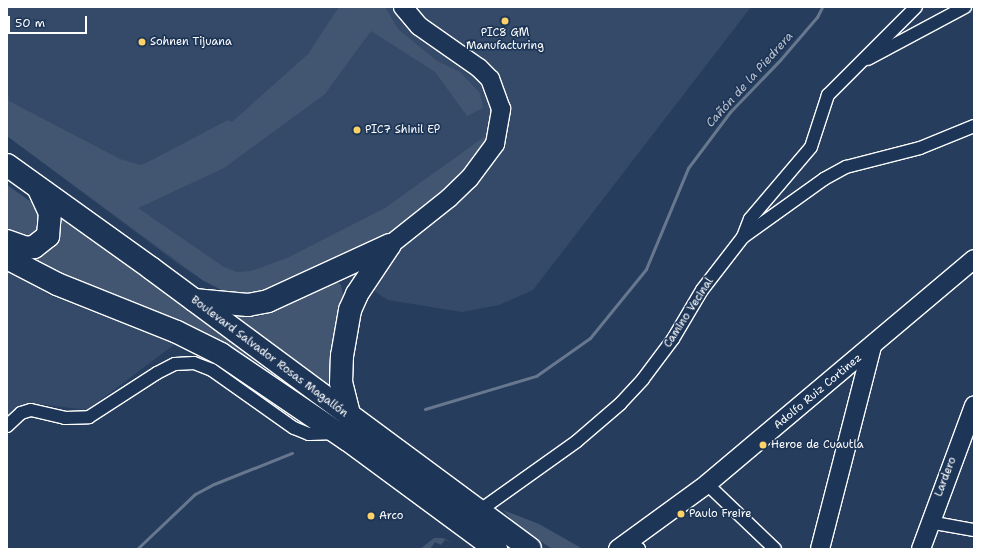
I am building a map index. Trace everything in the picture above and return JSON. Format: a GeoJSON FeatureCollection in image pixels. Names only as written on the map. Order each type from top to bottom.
{"type":"FeatureCollection","features":[{"type":"Feature","properties":{"kind":"highway","name":"Boulevard Salvador Rosas Magallón"},"geometry":{"type":"LineString","coordinates":[[7,166],[37,186],[192,300],[496,549]]}},
{"type":"Feature","properties":{"kind":"highway"},"geometry":{"type":"LineString","coordinates":[[7,241],[26,248],[34,247],[48,236],[50,213],[37,186]]}},
{"type":"Feature","properties":{"kind":"highway"},"geometry":{"type":"LineString","coordinates":[[192,300],[248,305],[268,301],[390,245]]}},
{"type":"Feature","properties":{"kind":"highway"},"geometry":{"type":"LineString","coordinates":[[343,425],[341,383],[342,356],[350,310],[357,294],[390,245]]}},
{"type":"Feature","properties":{"kind":"highway","name":"Boulevard Salvador Rosas Magallón"},"geometry":{"type":"LineString","coordinates":[[7,258],[57,284],[177,332],[222,354],[343,425],[479,511],[530,549]]}},
{"type":"Feature","properties":{"kind":"street"},"geometry":{"type":"LineString","coordinates":[[390,245],[450,198],[469,179],[495,144],[501,115],[497,93],[490,79],[479,68],[419,26],[403,7]]}},
{"type":"Feature","properties":{"kind":"street","name":"Camino Vecinal"},"geometry":{"type":"LineString","coordinates":[[479,511],[551,462],[620,404],[673,339],[702,290],[743,237],[750,219],[811,147],[828,95],[861,63],[887,33],[916,7]]}},
{"type":"Feature","properties":{"kind":"street"},"geometry":{"type":"LineString","coordinates":[[861,63],[965,7]]}},
{"type":"Feature","properties":{"kind":"street"},"geometry":{"type":"LineString","coordinates":[[743,237],[818,183],[846,167],[920,148],[974,126]]}},
{"type":"Feature","properties":{"kind":"street","name":"Adolfo Ruiz Cortinez"},"geometry":{"type":"LineString","coordinates":[[629,547],[872,347],[974,258]]}},
{"type":"Feature","properties":{"kind":"street"},"geometry":{"type":"LineString","coordinates":[[820,549],[872,347]]}},
{"type":"Feature","properties":{"kind":"street"},"geometry":{"type":"LineString","coordinates":[[7,426],[21,413],[31,410],[65,418],[89,417],[157,373],[175,364],[194,362],[212,370],[294,428],[309,434],[343,425]]}},
{"type":"Feature","properties":{"kind":"street","name":"Lardero"},"geometry":{"type":"LineString","coordinates":[[921,549],[937,523],[974,407]]}},
{"type":"Feature","properties":{"kind":"street"},"geometry":{"type":"LineString","coordinates":[[707,484],[775,549]]}},
{"type":"Feature","properties":{"kind":"street"},"geometry":{"type":"LineString","coordinates":[[937,523],[974,530]]}},
{"type":"Feature","properties":{"kind":"shaded area"},"geometry":{"type":"Polygon","coordinates":[[[7,7],[751,7],[533,290],[499,305],[462,312],[388,300],[327,261],[204,281],[181,266],[7,136],[7,7]]]}},
{"type":"Feature","properties":{"kind":"shaded area"},"geometry":{"type":"Polygon","coordinates":[[[339,7],[385,7],[398,29],[437,61],[460,72],[480,93],[483,108],[467,116],[435,72],[371,31],[325,94],[224,168],[138,208],[224,267],[237,272],[251,271],[287,258],[385,208],[487,135],[480,153],[464,174],[396,232],[256,297],[231,295],[204,281],[7,136],[7,85],[9,101],[120,159],[140,165],[148,162],[228,120],[232,122],[308,54],[339,7]]]}},
{"type":"Feature","properties":{"kind":"shaded area"},"geometry":{"type":"Polygon","coordinates":[[[7,185],[40,208],[42,228],[30,240],[7,233],[7,185]]]}},
{"type":"Feature","properties":{"kind":"shaded area"},"geometry":{"type":"Polygon","coordinates":[[[59,211],[284,384],[38,266],[21,252],[58,232],[62,223],[59,211]]]}},
{"type":"Feature","properties":{"kind":"shaded area"},"geometry":{"type":"Polygon","coordinates":[[[7,267],[49,295],[175,344],[87,410],[40,404],[15,410],[7,420],[7,267]]]}},
{"type":"Feature","properties":{"kind":"shaded area"},"geometry":{"type":"Polygon","coordinates":[[[336,281],[341,285],[343,295],[335,387],[330,391],[236,316],[256,317],[269,313],[336,281]]]}},
{"type":"Feature","properties":{"kind":"shaded area"},"geometry":{"type":"Polygon","coordinates":[[[503,510],[539,524],[583,549],[552,549],[516,524],[503,510]]]}},
{"type":"Feature","properties":{"kind":"shaded area"},"geometry":{"type":"Polygon","coordinates":[[[434,538],[443,538],[452,543],[445,540],[441,545],[435,542],[430,549],[420,549],[434,538]]]}},
{"type":"Feature","properties":{"kind":"waterway","name":"Cañón de la Piedrera"},"geometry":{"type":"LineString","coordinates":[[425,409],[536,376],[590,338],[646,269],[688,168],[730,112],[780,60],[817,17],[822,7]]}},
{"type":"Feature","properties":{"kind":"waterway","name":"Cañón de la Piedrera"},"geometry":{"type":"LineString","coordinates":[[137,549],[195,494],[214,484],[292,453]]}},
{"type":"Feature","properties":{"kind":"place","name":"PIC8 GM Manufacturing"},"geometry":{"type":"Point","coordinates":[505,21]}},
{"type":"Feature","properties":{"kind":"place","name":"Sohnen Tijuana"},"geometry":{"type":"Point","coordinates":[142,42]}},
{"type":"Feature","properties":{"kind":"place","name":"PIC7 Shinil EP"},"geometry":{"type":"Point","coordinates":[357,130]}},
{"type":"Feature","properties":{"kind":"place","name":"Heroe de Cuautla"},"geometry":{"type":"Point","coordinates":[763,445]}},
{"type":"Feature","properties":{"kind":"place","name":"Paulo Freire"},"geometry":{"type":"Point","coordinates":[681,514]}},
{"type":"Feature","properties":{"kind":"place","name":"Arco"},"geometry":{"type":"Point","coordinates":[371,516]}}]}
